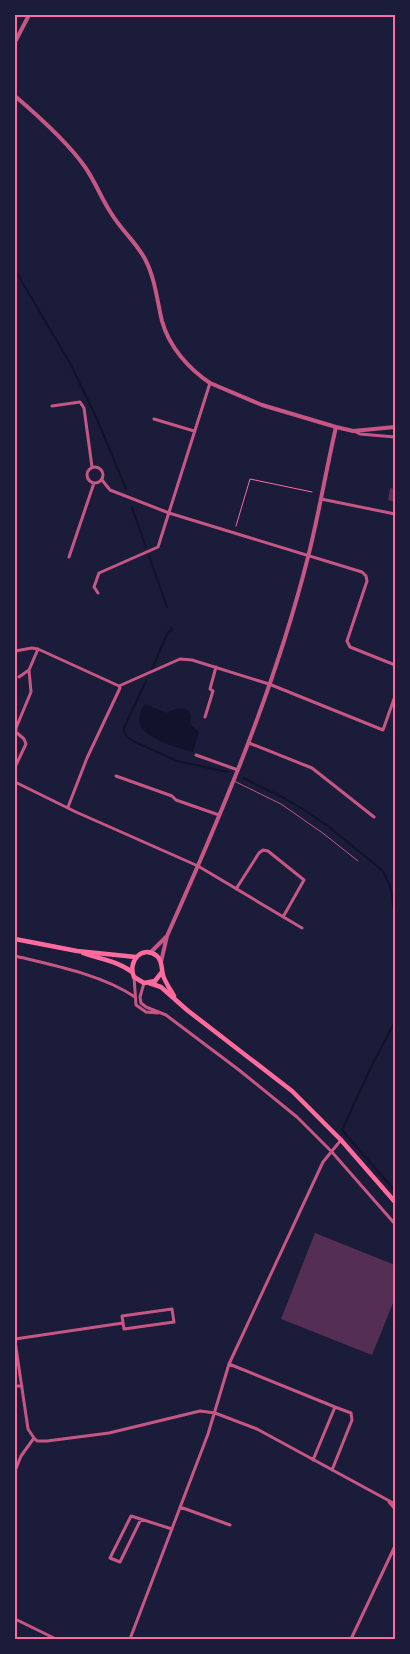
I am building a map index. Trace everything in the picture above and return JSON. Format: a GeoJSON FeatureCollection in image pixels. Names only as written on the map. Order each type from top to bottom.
{"type":"FeatureCollection","features":[{"type":"Feature","properties":{"kind":"main road"},"geometry":{"type":"LineString","coordinates":[[17,940],[77,951],[136,958]]}},
{"type":"Feature","properties":{"kind":"main road"},"geometry":{"type":"LineString","coordinates":[[77,951],[126,967],[133,975],[146,983],[161,987],[187,1010],[292,1091],[341,1140],[395,1202]]}},
{"type":"Feature","properties":{"kind":"main road"},"geometry":{"type":"LineString","coordinates":[[133,975],[132,967],[136,958],[142,953],[150,953],[157,956],[161,962],[162,972],[176,999]]}},
{"type":"Feature","properties":{"kind":"main road"},"geometry":{"type":"LineString","coordinates":[[146,983],[155,981],[162,972]]}},
{"type":"Feature","properties":{"kind":"street"},"geometry":{"type":"LineString","coordinates":[[15,42],[29,15]]}},
{"type":"Feature","properties":{"kind":"street"},"geometry":{"type":"LineString","coordinates":[[15,96],[66,146],[84,167],[111,215],[134,242],[146,260],[155,285],[162,322],[169,338],[181,358],[210,384],[262,405],[336,427],[353,430],[395,428]]}},
{"type":"Feature","properties":{"kind":"street"},"geometry":{"type":"LineString","coordinates":[[98,593],[94,587],[99,573],[158,547],[210,384]]}},
{"type":"Feature","properties":{"kind":"street"},"geometry":{"type":"LineString","coordinates":[[52,406],[80,402],[84,408],[92,467],[89,469],[88,478],[94,483]]}},
{"type":"Feature","properties":{"kind":"street"},"geometry":{"type":"LineString","coordinates":[[154,418],[194,431]]}},
{"type":"Feature","properties":{"kind":"street"},"geometry":{"type":"LineString","coordinates":[[161,962],[167,936],[238,770],[270,684],[308,556],[336,427]]}},
{"type":"Feature","properties":{"kind":"street"},"geometry":{"type":"LineString","coordinates":[[353,430],[360,434],[395,437]]}},
{"type":"Feature","properties":{"kind":"street"},"geometry":{"type":"LineString","coordinates":[[92,467],[97,466],[103,472],[102,480],[110,490],[170,513],[357,570],[366,576],[367,581],[347,641],[350,647],[395,665]]}},
{"type":"Feature","properties":{"kind":"street"},"geometry":{"type":"LineString","coordinates":[[94,483],[102,480]]}},
{"type":"Feature","properties":{"kind":"street"},"geometry":{"type":"LineString","coordinates":[[69,557],[94,483]]}},
{"type":"Feature","properties":{"kind":"street"},"geometry":{"type":"LineString","coordinates":[[320,499],[395,514]]}},
{"type":"Feature","properties":{"kind":"street"},"geometry":{"type":"LineString","coordinates":[[15,651],[32,648],[38,649],[119,686],[180,659],[186,659],[270,684],[383,730],[395,696]]}},
{"type":"Feature","properties":{"kind":"street"},"geometry":{"type":"LineString","coordinates":[[15,767],[26,744],[24,739],[16,732],[16,728],[31,692],[29,670],[38,649]]}},
{"type":"Feature","properties":{"kind":"street"},"geometry":{"type":"LineString","coordinates":[[205,717],[213,692],[210,689],[216,667]]}},
{"type":"Feature","properties":{"kind":"street"},"geometry":{"type":"LineString","coordinates":[[19,676],[29,670]]}},
{"type":"Feature","properties":{"kind":"street"},"geometry":{"type":"LineString","coordinates":[[68,807],[87,758],[120,688],[119,686]]}},
{"type":"Feature","properties":{"kind":"street"},"geometry":{"type":"LineString","coordinates":[[249,743],[312,768],[374,817]]}},
{"type":"Feature","properties":{"kind":"street"},"geometry":{"type":"LineString","coordinates":[[196,755],[238,770]]}},
{"type":"Feature","properties":{"kind":"street"},"geometry":{"type":"LineString","coordinates":[[116,776],[172,796],[176,800],[219,816]]}},
{"type":"Feature","properties":{"kind":"street"},"geometry":{"type":"LineString","coordinates":[[15,782],[198,866],[302,928]]}},
{"type":"Feature","properties":{"kind":"street"},"geometry":{"type":"LineString","coordinates":[[236,889],[259,853],[263,850],[268,851],[304,880],[283,917]]}},
{"type":"Feature","properties":{"kind":"street"},"geometry":{"type":"LineString","coordinates":[[150,953],[167,936]]}},
{"type":"Feature","properties":{"kind":"street"},"geometry":{"type":"LineString","coordinates":[[15,956],[85,974],[135,997]]}},
{"type":"Feature","properties":{"kind":"street"},"geometry":{"type":"LineString","coordinates":[[133,975],[136,1005],[146,1012],[159,1012]]}},
{"type":"Feature","properties":{"kind":"street"},"geometry":{"type":"LineString","coordinates":[[146,983],[140,997],[141,1003],[166,1015],[297,1117],[331,1151],[395,1224]]}},
{"type":"Feature","properties":{"kind":"street"},"geometry":{"type":"LineString","coordinates":[[131,1638],[215,1413],[229,1364],[321,1166],[341,1140]]}},
{"type":"Feature","properties":{"kind":"street"},"geometry":{"type":"LineString","coordinates":[[172,1309],[174,1322],[124,1329],[123,1323],[122,1316],[172,1309]]}},
{"type":"Feature","properties":{"kind":"street"},"geometry":{"type":"LineString","coordinates":[[123,1323],[15,1340],[28,1429],[37,1441],[47,1442],[109,1433],[200,1412],[215,1413],[257,1429],[395,1504]]}},
{"type":"Feature","properties":{"kind":"street"},"geometry":{"type":"LineString","coordinates":[[229,1364],[351,1413],[352,1420],[332,1470]]}},
{"type":"Feature","properties":{"kind":"street"},"geometry":{"type":"LineString","coordinates":[[15,1386],[22,1386]]}},
{"type":"Feature","properties":{"kind":"street"},"geometry":{"type":"LineString","coordinates":[[313,1460],[335,1407]]}},
{"type":"Feature","properties":{"kind":"street"},"geometry":{"type":"LineString","coordinates":[[15,1470],[21,1456],[34,1438]]}},
{"type":"Feature","properties":{"kind":"street"},"geometry":{"type":"LineString","coordinates":[[15,1455],[21,1456]]}},
{"type":"Feature","properties":{"kind":"street"},"geometry":{"type":"LineString","coordinates":[[388,1501],[395,1509]]}},
{"type":"Feature","properties":{"kind":"street"},"geometry":{"type":"LineString","coordinates":[[180,1507],[230,1525]]}},
{"type":"Feature","properties":{"kind":"street"},"geometry":{"type":"LineString","coordinates":[[141,1519],[120,1562],[110,1558],[131,1516],[141,1519],[172,1529]]}},
{"type":"Feature","properties":{"kind":"street"},"geometry":{"type":"LineString","coordinates":[[351,1639],[395,1546]]}},
{"type":"Feature","properties":{"kind":"street"},"geometry":{"type":"LineString","coordinates":[[15,1619],[56,1639]]}},
{"type":"Feature","properties":{"kind":"lane"},"geometry":{"type":"LineString","coordinates":[[234,779],[281,804],[324,834],[358,862]]}},
{"type":"Feature","properties":{"kind":"path"},"geometry":{"type":"LineString","coordinates":[[236,526],[250,479],[312,492]]}},
{"type":"Feature","properties":{"kind":"shaded area"},"geometry":{"type":"Polygon","coordinates":[[[145,704],[167,713],[176,709],[185,709],[190,713],[190,723],[199,732],[193,752],[160,741],[145,732],[140,726],[139,719],[145,704]]]}},
{"type":"Feature","properties":{"kind":"building"},"geometry":{"type":"Polygon","coordinates":[[[390,488],[395,489],[395,502],[388,500],[390,488]]]}},
{"type":"Feature","properties":{"kind":"building"},"geometry":{"type":"Polygon","coordinates":[[[315,1233],[395,1265],[395,1298],[372,1355],[281,1319],[315,1233]]]}},
{"type":"Feature","properties":{"kind":"waterway"},"geometry":{"type":"LineString","coordinates":[[15,270],[70,363],[97,419],[126,489]]}},
{"type":"Feature","properties":{"kind":"waterway"},"geometry":{"type":"LineString","coordinates":[[132,508],[146,547]]}},
{"type":"Feature","properties":{"kind":"waterway"},"geometry":{"type":"LineString","coordinates":[[149,556],[167,607]]}},
{"type":"Feature","properties":{"kind":"waterway"},"geometry":{"type":"LineString","coordinates":[[152,669],[168,632],[172,630],[171,627]]}},
{"type":"Feature","properties":{"kind":"waterway"},"geometry":{"type":"LineString","coordinates":[[146,681],[124,728],[126,736],[177,761],[228,772]]}},
{"type":"Feature","properties":{"kind":"waterway"},"geometry":{"type":"LineString","coordinates":[[243,778],[286,799],[307,812],[329,827],[382,870],[390,885],[395,917]]}},
{"type":"Feature","properties":{"kind":"waterway"},"geometry":{"type":"LineString","coordinates":[[395,1022],[372,1065],[342,1130],[395,1191]]}}]}
